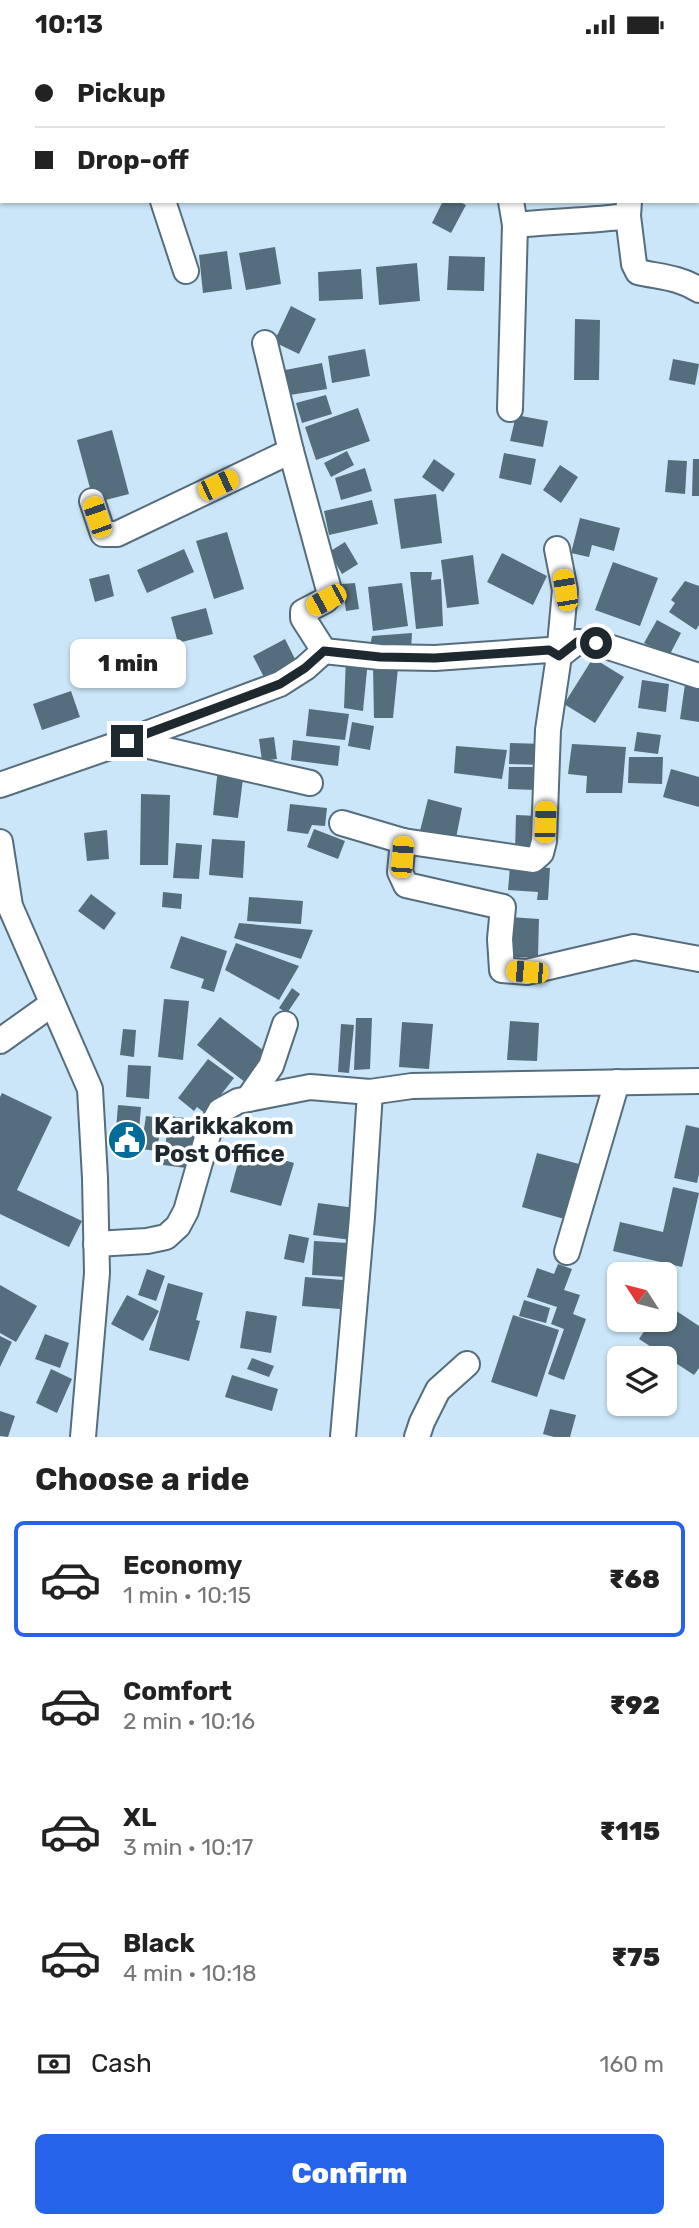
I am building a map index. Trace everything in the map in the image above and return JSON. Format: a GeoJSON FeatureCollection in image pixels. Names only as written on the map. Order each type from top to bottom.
{"type":"FeatureCollection","features":[{"type":"Feature","properties":{"kind":"street"},"geometry":{"type":"LineString","coordinates":[[164,203],[186,271]]}},
{"type":"Feature","properties":{"kind":"street"},"geometry":{"type":"LineString","coordinates":[[510,409],[513,213],[547,222],[593,221],[628,208],[634,264],[638,272],[670,276],[699,289]]}},
{"type":"Feature","properties":{"kind":"street"},"geometry":{"type":"LineString","coordinates":[[265,343],[330,594],[326,600],[303,612],[303,618],[324,651]]}},
{"type":"Feature","properties":{"kind":"street"},"geometry":{"type":"LineString","coordinates":[[92,501],[103,534],[117,534],[291,451]]}},
{"type":"Feature","properties":{"kind":"street"},"geometry":{"type":"LineString","coordinates":[[342,823],[403,841],[521,859],[533,860],[541,853],[544,841],[548,730],[565,590],[557,549]]}},
{"type":"Feature","properties":{"kind":"street"},"geometry":{"type":"LineString","coordinates":[[559,656],[577,642],[596,643],[699,676]]}},
{"type":"Feature","properties":{"kind":"street"},"geometry":{"type":"LineString","coordinates":[[0,785],[280,684],[305,668],[324,651],[380,657],[435,658],[549,650],[559,656]]}},
{"type":"Feature","properties":{"kind":"street"},"geometry":{"type":"LineString","coordinates":[[127,741],[310,783]]}},
{"type":"Feature","properties":{"kind":"street"},"geometry":{"type":"LineString","coordinates":[[403,841],[400,872],[406,885],[503,907],[500,939],[502,970],[527,972],[634,947],[699,959]]}},
{"type":"Feature","properties":{"kind":"street"},"geometry":{"type":"LineString","coordinates":[[0,842],[10,906],[90,1089],[97,1273],[83,1437]]}},
{"type":"Feature","properties":{"kind":"street"},"geometry":{"type":"LineString","coordinates":[[0,1041],[52,1004]]}},
{"type":"Feature","properties":{"kind":"street"},"geometry":{"type":"LineString","coordinates":[[248,1099],[271,1066],[285,1024]]}},
{"type":"Feature","properties":{"kind":"street"},"geometry":{"type":"LineString","coordinates":[[96,1244],[166,1237],[178,1226],[186,1210],[209,1131],[220,1111],[238,1101],[310,1087],[370,1092],[412,1086],[699,1081]]}},
{"type":"Feature","properties":{"kind":"street"},"geometry":{"type":"LineString","coordinates":[[567,1252],[617,1082]]}},
{"type":"Feature","properties":{"kind":"street"},"geometry":{"type":"LineString","coordinates":[[343,1437],[370,1092]]}},
{"type":"Feature","properties":{"kind":"street"},"geometry":{"type":"LineString","coordinates":[[417,1437],[438,1389],[467,1364]]}},
{"type":"Feature","properties":{"kind":"building"},"geometry":{"type":"Polygon","coordinates":[[[442,203],[466,205],[451,233],[432,223],[442,203]]]}},
{"type":"Feature","properties":{"kind":"building"},"geometry":{"type":"Polygon","coordinates":[[[275,247],[281,284],[246,290],[239,253],[275,247]]]}},
{"type":"Feature","properties":{"kind":"building"},"geometry":{"type":"Polygon","coordinates":[[[227,251],[232,289],[203,293],[199,255],[227,251]]]}},
{"type":"Feature","properties":{"kind":"building"},"geometry":{"type":"Polygon","coordinates":[[[449,256],[485,257],[484,291],[447,290],[449,256]]]}},
{"type":"Feature","properties":{"kind":"building"},"geometry":{"type":"Polygon","coordinates":[[[417,263],[420,301],[379,305],[376,267],[417,263]]]}},
{"type":"Feature","properties":{"kind":"building"},"geometry":{"type":"Polygon","coordinates":[[[361,269],[363,299],[319,301],[318,272],[361,269]]]}},
{"type":"Feature","properties":{"kind":"building"},"geometry":{"type":"Polygon","coordinates":[[[291,306],[316,319],[299,354],[274,342],[291,306]]]}},
{"type":"Feature","properties":{"kind":"building"},"geometry":{"type":"Polygon","coordinates":[[[575,319],[600,320],[599,380],[574,380],[575,319]]]}},
{"type":"Feature","properties":{"kind":"building"},"geometry":{"type":"Polygon","coordinates":[[[365,349],[370,376],[332,383],[328,356],[365,349]]]}},
{"type":"Feature","properties":{"kind":"building"},"geometry":{"type":"Polygon","coordinates":[[[673,359],[699,364],[695,385],[669,380],[673,359]]]}},
{"type":"Feature","properties":{"kind":"building"},"geometry":{"type":"Polygon","coordinates":[[[322,363],[327,389],[290,395],[285,370],[322,363]]]}},
{"type":"Feature","properties":{"kind":"building"},"geometry":{"type":"Polygon","coordinates":[[[326,395],[332,414],[302,423],[296,403],[326,395]]]}},
{"type":"Feature","properties":{"kind":"building"},"geometry":{"type":"Polygon","coordinates":[[[358,408],[370,441],[316,460],[305,427],[358,408]]]}},
{"type":"Feature","properties":{"kind":"building"},"geometry":{"type":"Polygon","coordinates":[[[516,415],[548,421],[543,447],[510,441],[516,415]]]}},
{"type":"Feature","properties":{"kind":"building"},"geometry":{"type":"Polygon","coordinates":[[[112,430],[129,494],[94,503],[77,440],[112,430]]]}},
{"type":"Feature","properties":{"kind":"building"},"geometry":{"type":"Polygon","coordinates":[[[347,451],[354,465],[331,477],[324,463],[347,451]]]}},
{"type":"Feature","properties":{"kind":"building"},"geometry":{"type":"Polygon","coordinates":[[[504,453],[536,459],[531,485],[499,478],[504,453]]]}},
{"type":"Feature","properties":{"kind":"building"},"geometry":{"type":"Polygon","coordinates":[[[434,459],[455,474],[443,492],[422,477],[434,459]]]}},
{"type":"Feature","properties":{"kind":"building"},"geometry":{"type":"Polygon","coordinates":[[[693,459],[699,459],[699,496],[692,496],[693,459]]]}},
{"type":"Feature","properties":{"kind":"building"},"geometry":{"type":"Polygon","coordinates":[[[668,460],[687,461],[685,494],[665,492],[668,460]]]}},
{"type":"Feature","properties":{"kind":"building"},"geometry":{"type":"Polygon","coordinates":[[[560,465],[578,477],[561,503],[543,490],[560,465]]]}},
{"type":"Feature","properties":{"kind":"building"},"geometry":{"type":"Polygon","coordinates":[[[365,468],[372,491],[341,500],[335,478],[365,468]]]}},
{"type":"Feature","properties":{"kind":"building"},"geometry":{"type":"Polygon","coordinates":[[[436,494],[442,543],[401,549],[394,499],[436,494]]]}},
{"type":"Feature","properties":{"kind":"building"},"geometry":{"type":"Polygon","coordinates":[[[372,500],[378,524],[329,535],[324,511],[372,500]]]}},
{"type":"Feature","properties":{"kind":"building"},"geometry":{"type":"Polygon","coordinates":[[[580,518],[620,528],[614,551],[592,545],[589,557],[571,553],[580,518]]]}},
{"type":"Feature","properties":{"kind":"building"},"geometry":{"type":"Polygon","coordinates":[[[227,532],[244,589],[214,599],[196,541],[227,532]]]}},
{"type":"Feature","properties":{"kind":"building"},"geometry":{"type":"Polygon","coordinates":[[[345,542],[358,564],[342,574],[329,552],[345,542]]]}},
{"type":"Feature","properties":{"kind":"building"},"geometry":{"type":"Polygon","coordinates":[[[184,549],[194,572],[147,593],[137,570],[184,549]]]}},
{"type":"Feature","properties":{"kind":"building"},"geometry":{"type":"Polygon","coordinates":[[[502,553],[547,576],[533,605],[487,582],[502,553]]]}},
{"type":"Feature","properties":{"kind":"building"},"geometry":{"type":"Polygon","coordinates":[[[473,555],[479,604],[447,608],[441,560],[473,555]]]}},
{"type":"Feature","properties":{"kind":"building"},"geometry":{"type":"Polygon","coordinates":[[[613,562],[658,578],[640,626],[595,610],[613,562]]]}},
{"type":"Feature","properties":{"kind":"building"},"geometry":{"type":"Polygon","coordinates":[[[410,572],[432,572],[431,580],[441,579],[443,626],[416,629],[410,572]]]}},
{"type":"Feature","properties":{"kind":"building"},"geometry":{"type":"Polygon","coordinates":[[[109,574],[114,596],[95,602],[89,579],[109,574]]]}},
{"type":"Feature","properties":{"kind":"building"},"geometry":{"type":"Polygon","coordinates":[[[685,581],[699,586],[699,625],[696,630],[669,612],[675,603],[671,600],[685,581]]]}},
{"type":"Feature","properties":{"kind":"building"},"geometry":{"type":"Polygon","coordinates":[[[355,583],[359,609],[346,611],[342,584],[355,583]]]}},
{"type":"Feature","properties":{"kind":"building"},"geometry":{"type":"Polygon","coordinates":[[[402,583],[408,626],[373,631],[368,587],[402,583]]]}},
{"type":"Feature","properties":{"kind":"building"},"geometry":{"type":"Polygon","coordinates":[[[206,608],[213,634],[178,643],[171,617],[206,608]]]}},
{"type":"Feature","properties":{"kind":"building"},"geometry":{"type":"Polygon","coordinates":[[[657,620],[681,633],[669,656],[644,643],[657,620]]]}},
{"type":"Feature","properties":{"kind":"building"},"geometry":{"type":"Polygon","coordinates":[[[412,633],[411,649],[370,647],[372,636],[412,633]]]}},
{"type":"Feature","properties":{"kind":"building"},"geometry":{"type":"Polygon","coordinates":[[[285,639],[297,663],[265,679],[253,656],[285,639]]]}},
{"type":"Feature","properties":{"kind":"building"},"geometry":{"type":"Polygon","coordinates":[[[346,658],[368,660],[363,711],[344,708],[346,658]]]}},
{"type":"Feature","properties":{"kind":"building"},"geometry":{"type":"Polygon","coordinates":[[[593,658],[624,677],[595,723],[564,704],[593,658]]]}},
{"type":"Feature","properties":{"kind":"building"},"geometry":{"type":"Polygon","coordinates":[[[373,666],[398,668],[393,718],[374,718],[373,666]]]}},
{"type":"Feature","properties":{"kind":"building"},"geometry":{"type":"Polygon","coordinates":[[[642,680],[669,684],[666,712],[638,708],[642,680]]]}},
{"type":"Feature","properties":{"kind":"building"},"geometry":{"type":"Polygon","coordinates":[[[685,684],[699,686],[699,722],[680,719],[685,684]]]}},
{"type":"Feature","properties":{"kind":"building"},"geometry":{"type":"Polygon","coordinates":[[[71,691],[80,717],[42,730],[33,704],[71,691]]]}},
{"type":"Feature","properties":{"kind":"building"},"geometry":{"type":"Polygon","coordinates":[[[309,709],[349,714],[345,740],[306,736],[309,709]]]}},
{"type":"Feature","properties":{"kind":"building"},"geometry":{"type":"Polygon","coordinates":[[[352,722],[374,726],[370,750],[348,746],[352,722]]]}},
{"type":"Feature","properties":{"kind":"building"},"geometry":{"type":"Polygon","coordinates":[[[637,732],[661,735],[658,754],[634,751],[637,732]]]}},
{"type":"Feature","properties":{"kind":"building"},"geometry":{"type":"Polygon","coordinates":[[[274,737],[277,759],[262,761],[259,739],[274,737]]]}},
{"type":"Feature","properties":{"kind":"building"},"geometry":{"type":"Polygon","coordinates":[[[293,740],[340,746],[338,766],[291,760],[293,740]]]}},
{"type":"Feature","properties":{"kind":"building"},"geometry":{"type":"Polygon","coordinates":[[[510,743],[545,744],[543,765],[509,764],[510,743]]]}},
{"type":"Feature","properties":{"kind":"building"},"geometry":{"type":"Polygon","coordinates":[[[572,744],[626,747],[622,793],[586,793],[587,776],[568,774],[572,744]]]}},
{"type":"Feature","properties":{"kind":"building"},"geometry":{"type":"Polygon","coordinates":[[[456,746],[507,750],[502,779],[454,773],[456,746]]]}},
{"type":"Feature","properties":{"kind":"building"},"geometry":{"type":"Polygon","coordinates":[[[629,757],[663,757],[662,784],[628,783],[629,757]]]}},
{"type":"Feature","properties":{"kind":"building"},"geometry":{"type":"Polygon","coordinates":[[[509,767],[537,767],[536,790],[508,789],[509,767]]]}},
{"type":"Feature","properties":{"kind":"building"},"geometry":{"type":"Polygon","coordinates":[[[218,768],[244,771],[238,818],[213,815],[218,768]]]}},
{"type":"Feature","properties":{"kind":"building"},"geometry":{"type":"Polygon","coordinates":[[[671,769],[699,777],[699,807],[663,797],[671,769]]]}},
{"type":"Feature","properties":{"kind":"building"},"geometry":{"type":"Polygon","coordinates":[[[141,794],[170,795],[168,865],[140,865],[141,794]]]}},
{"type":"Feature","properties":{"kind":"building"},"geometry":{"type":"Polygon","coordinates":[[[428,799],[462,808],[455,843],[419,835],[428,799]]]}},
{"type":"Feature","properties":{"kind":"building"},"geometry":{"type":"Polygon","coordinates":[[[290,804],[327,808],[325,826],[312,825],[308,834],[287,831],[290,804]]]}},
{"type":"Feature","properties":{"kind":"building"},"geometry":{"type":"Polygon","coordinates":[[[516,815],[538,816],[537,852],[515,851],[516,815]]]}},
{"type":"Feature","properties":{"kind":"building"},"geometry":{"type":"Polygon","coordinates":[[[314,829],[345,841],[338,859],[307,847],[314,829]]]}},
{"type":"Feature","properties":{"kind":"building"},"geometry":{"type":"Polygon","coordinates":[[[107,830],[109,859],[87,861],[84,833],[107,830]]]}},
{"type":"Feature","properties":{"kind":"building"},"geometry":{"type":"Polygon","coordinates":[[[212,839],[245,841],[243,878],[209,875],[212,839]]]}},
{"type":"Feature","properties":{"kind":"building"},"geometry":{"type":"Polygon","coordinates":[[[176,843],[202,845],[199,879],[173,878],[176,843]]]}},
{"type":"Feature","properties":{"kind":"building"},"geometry":{"type":"Polygon","coordinates":[[[510,866],[550,868],[548,900],[537,900],[538,892],[508,890],[510,866]]]}},
{"type":"Feature","properties":{"kind":"building"},"geometry":{"type":"Polygon","coordinates":[[[163,892],[182,894],[181,909],[162,907],[163,892]]]}},
{"type":"Feature","properties":{"kind":"building"},"geometry":{"type":"Polygon","coordinates":[[[91,894],[116,913],[104,930],[78,911],[91,894]]]}},
{"type":"Feature","properties":{"kind":"building"},"geometry":{"type":"Polygon","coordinates":[[[249,897],[303,901],[301,924],[247,921],[249,897]]]}},
{"type":"Feature","properties":{"kind":"building"},"geometry":{"type":"Polygon","coordinates":[[[510,917],[539,919],[538,957],[508,957],[510,917]]]}},
{"type":"Feature","properties":{"kind":"building"},"geometry":{"type":"Polygon","coordinates":[[[239,923],[313,930],[301,959],[234,938],[239,923]]]}},
{"type":"Feature","properties":{"kind":"building"},"geometry":{"type":"Polygon","coordinates":[[[181,936],[227,951],[214,992],[201,988],[204,979],[170,968],[181,936]]]}},
{"type":"Feature","properties":{"kind":"building"},"geometry":{"type":"Polygon","coordinates":[[[236,943],[299,966],[279,1000],[225,970],[236,943]]]}},
{"type":"Feature","properties":{"kind":"building"},"geometry":{"type":"Polygon","coordinates":[[[292,988],[300,994],[287,1013],[279,1008],[292,988]]]}},
{"type":"Feature","properties":{"kind":"building"},"geometry":{"type":"Polygon","coordinates":[[[164,999],[189,1001],[183,1060],[158,1057],[164,999]]]}},
{"type":"Feature","properties":{"kind":"building"},"geometry":{"type":"Polygon","coordinates":[[[220,1017],[272,1057],[250,1086],[197,1045],[220,1017]]]}},
{"type":"Feature","properties":{"kind":"building"},"geometry":{"type":"Polygon","coordinates":[[[356,1018],[372,1018],[370,1069],[354,1070],[356,1018]]]}},
{"type":"Feature","properties":{"kind":"building"},"geometry":{"type":"Polygon","coordinates":[[[510,1021],[539,1023],[537,1061],[507,1060],[510,1021]]]}},
{"type":"Feature","properties":{"kind":"building"},"geometry":{"type":"Polygon","coordinates":[[[402,1022],[433,1024],[429,1069],[399,1067],[402,1022]]]}},
{"type":"Feature","properties":{"kind":"building"},"geometry":{"type":"Polygon","coordinates":[[[341,1024],[354,1025],[349,1073],[338,1072],[341,1024]]]}},
{"type":"Feature","properties":{"kind":"building"},"geometry":{"type":"Polygon","coordinates":[[[123,1029],[136,1030],[134,1057],[120,1055],[123,1029]]]}},
{"type":"Feature","properties":{"kind":"building"},"geometry":{"type":"Polygon","coordinates":[[[208,1059],[234,1078],[206,1114],[197,1107],[194,1111],[178,1098],[208,1059]]]}},
{"type":"Feature","properties":{"kind":"building"},"geometry":{"type":"Polygon","coordinates":[[[128,1065],[151,1066],[149,1099],[126,1097],[128,1065]]]}},
{"type":"Feature","properties":{"kind":"building"},"geometry":{"type":"Polygon","coordinates":[[[2,1093],[52,1117],[17,1190],[82,1221],[69,1247],[0,1214],[2,1093]]]}},
{"type":"Feature","properties":{"kind":"building","name":"Karikkakom Post Office"},"geometry":{"type":"Polygon","coordinates":[[[118,1105],[141,1107],[137,1155],[114,1154],[118,1105]]]}},
{"type":"Feature","properties":{"kind":"building"},"geometry":{"type":"Polygon","coordinates":[[[146,1116],[162,1118],[157,1151],[141,1149],[146,1116]]]}},
{"type":"Feature","properties":{"kind":"building"},"geometry":{"type":"Polygon","coordinates":[[[169,1116],[200,1120],[194,1169],[163,1165],[169,1116]]]}},
{"type":"Feature","properties":{"kind":"building"},"geometry":{"type":"Polygon","coordinates":[[[686,1125],[699,1128],[697,1183],[674,1178],[686,1125]]]}},
{"type":"Feature","properties":{"kind":"building"},"geometry":{"type":"Polygon","coordinates":[[[242,1148],[294,1163],[281,1206],[230,1192],[242,1148]]]}},
{"type":"Feature","properties":{"kind":"building"},"geometry":{"type":"Polygon","coordinates":[[[537,1153],[583,1165],[568,1220],[522,1207],[537,1153]]]}},
{"type":"Feature","properties":{"kind":"building"},"geometry":{"type":"Polygon","coordinates":[[[673,1187],[699,1193],[682,1267],[677,1266],[677,1262],[660,1262],[613,1251],[620,1222],[663,1232],[673,1187]]]}},
{"type":"Feature","properties":{"kind":"building"},"geometry":{"type":"Polygon","coordinates":[[[318,1203],[355,1208],[351,1240],[313,1235],[318,1203]]]}},
{"type":"Feature","properties":{"kind":"building"},"geometry":{"type":"Polygon","coordinates":[[[289,1234],[309,1238],[304,1263],[284,1259],[289,1234]]]}},
{"type":"Feature","properties":{"kind":"building"},"geometry":{"type":"Polygon","coordinates":[[[314,1241],[349,1243],[347,1277],[312,1275],[314,1241]]]}},
{"type":"Feature","properties":{"kind":"building"},"geometry":{"type":"Polygon","coordinates":[[[558,1264],[572,1269],[564,1290],[580,1295],[573,1314],[586,1319],[564,1380],[548,1374],[564,1329],[551,1324],[557,1307],[527,1297],[537,1268],[554,1274],[558,1264]]]}},
{"type":"Feature","properties":{"kind":"building"},"geometry":{"type":"Polygon","coordinates":[[[147,1269],[165,1276],[156,1301],[138,1295],[147,1269]]]}},
{"type":"Feature","properties":{"kind":"building"},"geometry":{"type":"Polygon","coordinates":[[[305,1277],[343,1280],[340,1309],[302,1306],[305,1277]]]}},
{"type":"Feature","properties":{"kind":"building"},"geometry":{"type":"Polygon","coordinates":[[[168,1283],[203,1293],[196,1320],[200,1321],[189,1361],[149,1350],[168,1283]]]}},
{"type":"Feature","properties":{"kind":"building"},"geometry":{"type":"Polygon","coordinates":[[[0,1285],[37,1306],[16,1342],[0,1333],[0,1285]]]}},
{"type":"Feature","properties":{"kind":"building"},"geometry":{"type":"Polygon","coordinates":[[[127,1295],[159,1311],[143,1341],[111,1324],[127,1295]]]}},
{"type":"Feature","properties":{"kind":"building"},"geometry":{"type":"Polygon","coordinates":[[[524,1300],[550,1308],[546,1323],[519,1316],[524,1300]]]}},
{"type":"Feature","properties":{"kind":"building"},"geometry":{"type":"Polygon","coordinates":[[[246,1311],[277,1316],[271,1353],[240,1348],[246,1311]]]}},
{"type":"Feature","properties":{"kind":"building"},"geometry":{"type":"Polygon","coordinates":[[[677,1311],[699,1326],[699,1368],[694,1375],[677,1364],[677,1346],[650,1346],[639,1339],[644,1332],[677,1332],[677,1311]]]}},
{"type":"Feature","properties":{"kind":"building"},"geometry":{"type":"Polygon","coordinates":[[[513,1315],[559,1330],[537,1397],[491,1382],[513,1315]]]}},
{"type":"Feature","properties":{"kind":"building"},"geometry":{"type":"Polygon","coordinates":[[[45,1334],[69,1343],[60,1368],[35,1359],[45,1334]]]}},
{"type":"Feature","properties":{"kind":"building"},"geometry":{"type":"Polygon","coordinates":[[[0,1336],[12,1342],[0,1367],[0,1336]]]}},
{"type":"Feature","properties":{"kind":"building"},"geometry":{"type":"Polygon","coordinates":[[[252,1358],[274,1366],[269,1377],[247,1369],[252,1358]]]}},
{"type":"Feature","properties":{"kind":"building"},"geometry":{"type":"Polygon","coordinates":[[[51,1369],[72,1379],[57,1413],[36,1403],[51,1369]]]}},
{"type":"Feature","properties":{"kind":"building"},"geometry":{"type":"Polygon","coordinates":[[[232,1375],[278,1389],[272,1411],[225,1397],[232,1375]]]}},
{"type":"Feature","properties":{"kind":"building"},"geometry":{"type":"Polygon","coordinates":[[[550,1409],[576,1415],[570,1437],[543,1434],[550,1409]]]}},
{"type":"Feature","properties":{"kind":"building"},"geometry":{"type":"Polygon","coordinates":[[[0,1411],[15,1416],[8,1437],[0,1436],[0,1411]]]}},
{"type":"Feature","properties":{"kind":"place","name":"Karikkakom Post Office"},"geometry":{"type":"Point","coordinates":[127,1140]}},
{"type":"Feature","properties":{"kind":"route"},"geometry":{"type":"LineString","coordinates":[[127,741],[280,684],[305,668],[324,651],[380,657],[435,658],[549,650],[559,656],[577,642],[596,643]]}}]}
